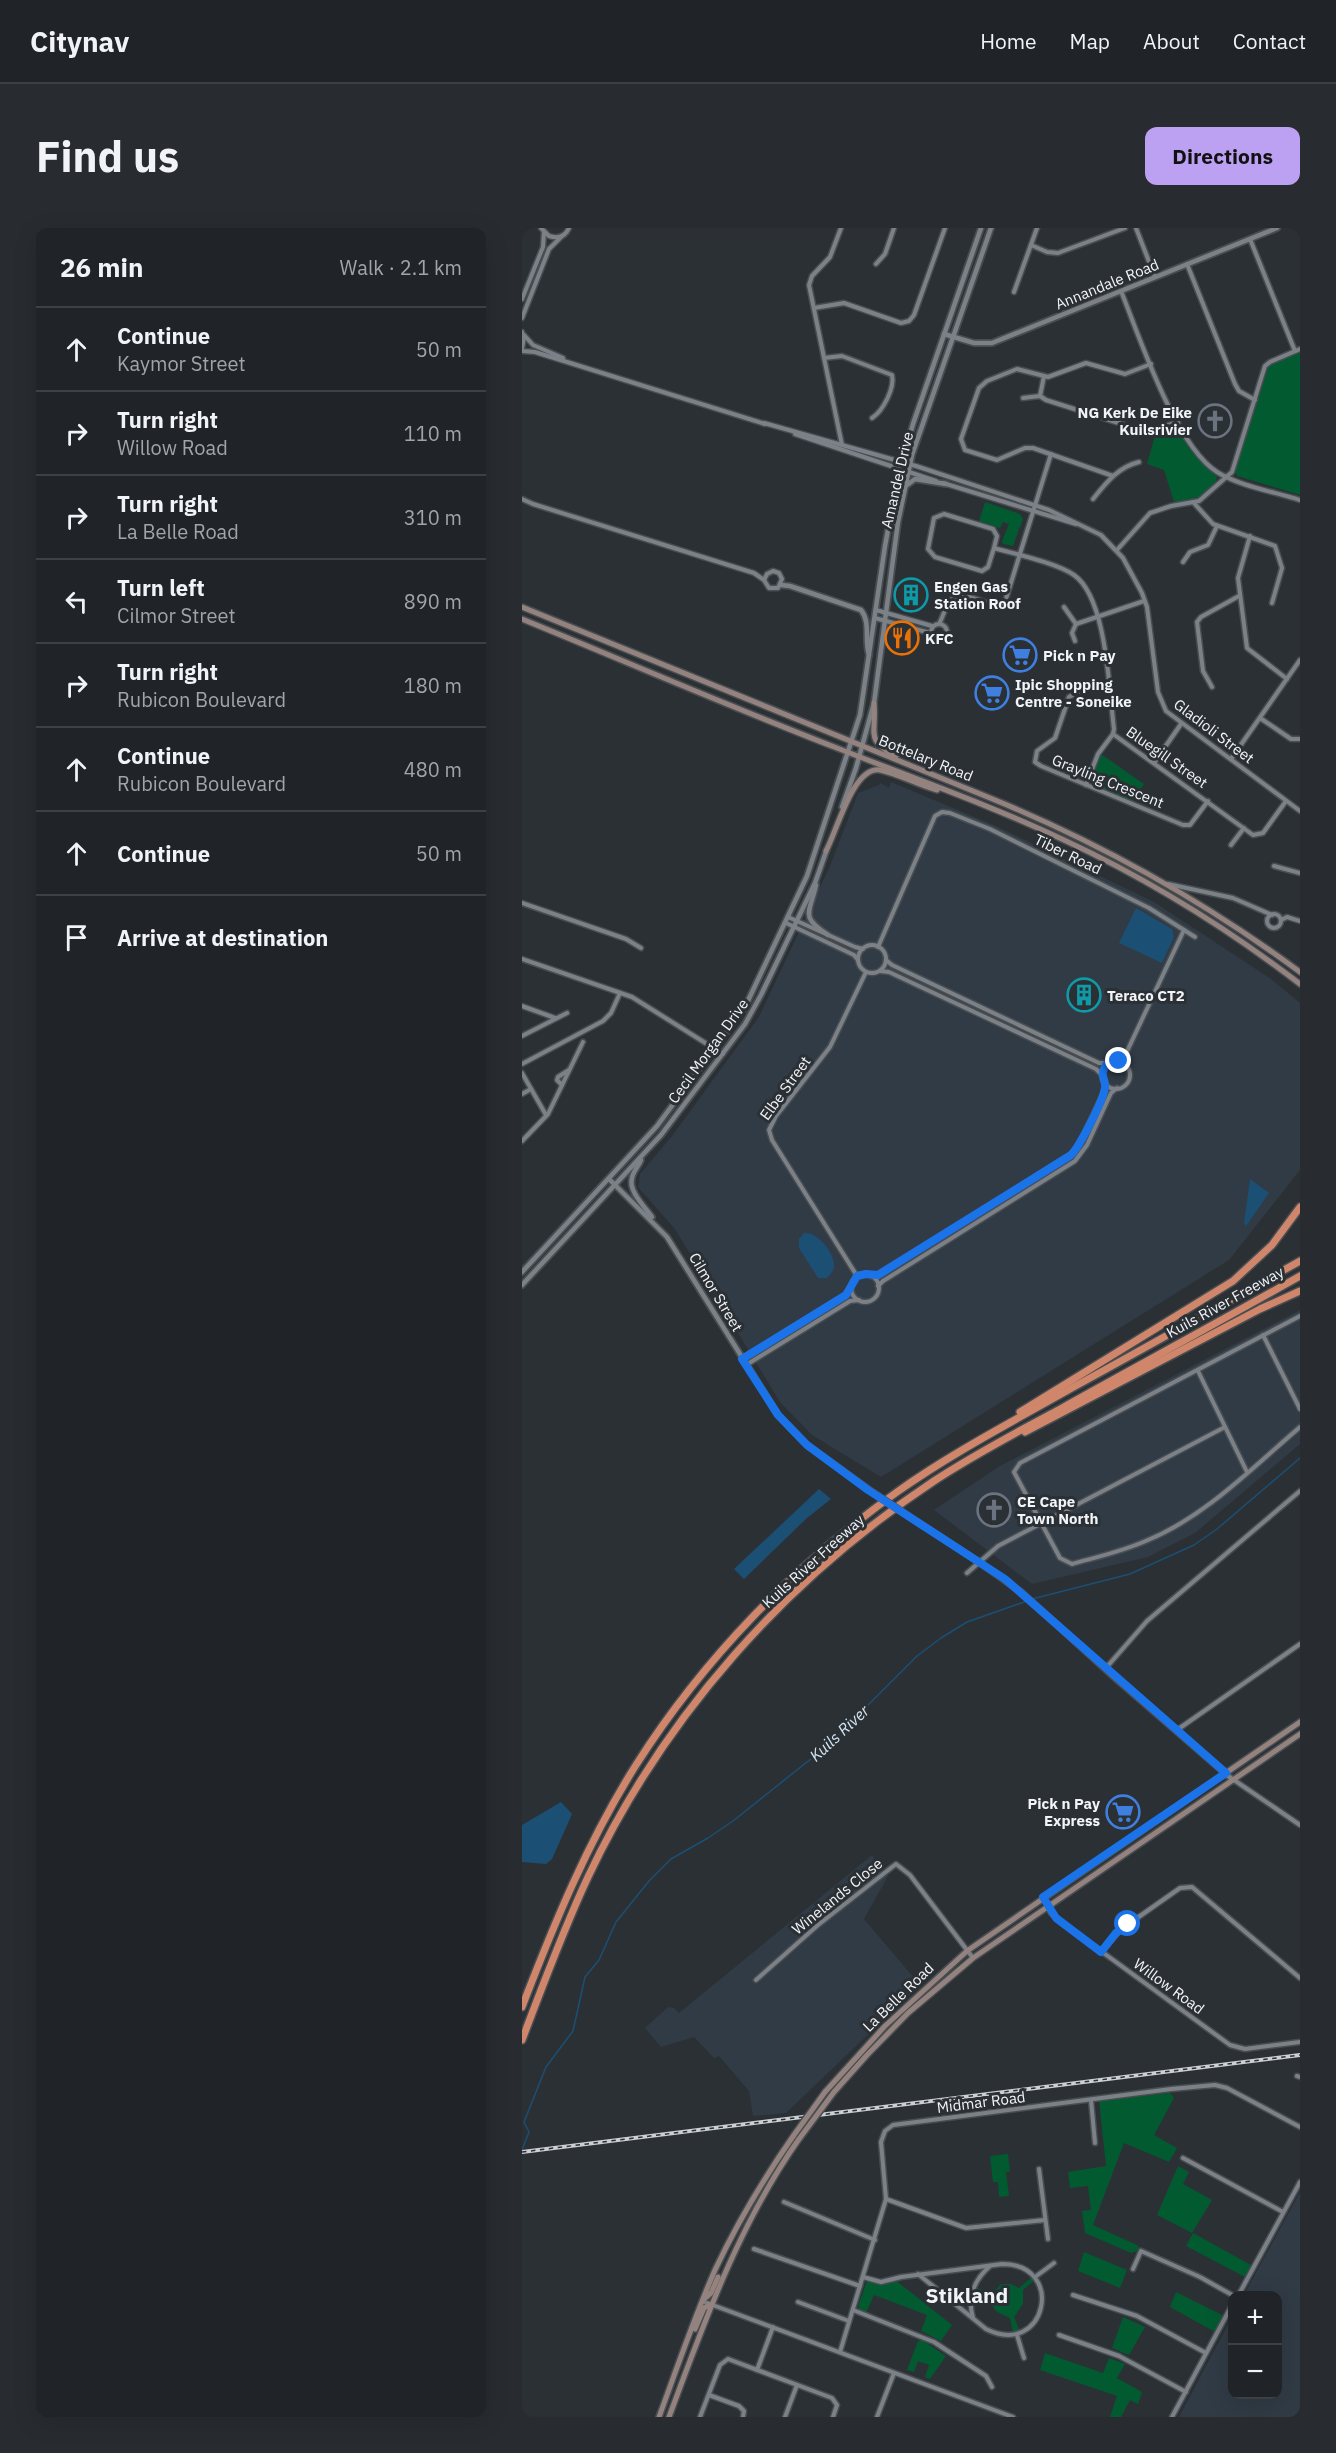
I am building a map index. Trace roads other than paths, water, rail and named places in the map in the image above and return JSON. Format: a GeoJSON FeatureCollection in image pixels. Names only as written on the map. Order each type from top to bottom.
{"type":"FeatureCollection","features":[{"type":"Feature","properties":{"kind":"highway"},"geometry":{"type":"LineString","coordinates":[[999,1429],[1040,1400],[1233,1281],[1272,1245],[1300,1207]]}},
{"type":"Feature","properties":{"kind":"highway","name":"Kuils River Freeway"},"geometry":{"type":"LineString","coordinates":[[522,2007],[572,1882],[609,1811],[642,1756],[699,1677],[765,1604],[824,1550],[898,1491],[958,1452],[1300,1262]]}},
{"type":"Feature","properties":{"kind":"highway","name":"Kuils River Freeway"},"geometry":{"type":"LineString","coordinates":[[522,2040],[575,1904],[603,1847],[654,1760],[709,1685],[773,1613],[833,1557],[905,1501],[1004,1440],[1300,1276]]}},
{"type":"Feature","properties":{"kind":"highway"},"geometry":{"type":"LineString","coordinates":[[1004,1440],[1033,1429],[1260,1309],[1300,1291]]}},
{"type":"Feature","properties":{"kind":"main road","name":"Bottelary Road"},"geometry":{"type":"LineString","coordinates":[[522,607],[1054,825],[1167,884],[1249,935],[1300,972]]}},
{"type":"Feature","properties":{"kind":"main road","name":"Bottelary Road"},"geometry":{"type":"LineString","coordinates":[[522,619],[1055,835],[1140,879],[1219,926],[1300,984]]}},
{"type":"Feature","properties":{"kind":"main road"},"geometry":{"type":"LineString","coordinates":[[874,703],[874,739],[877,744],[924,771]]}},
{"type":"Feature","properties":{"kind":"main road"},"geometry":{"type":"LineString","coordinates":[[826,851],[855,784],[870,771],[881,771],[915,784],[962,797]]}},
{"type":"Feature","properties":{"kind":"main road","name":"La Belle Road"},"geometry":{"type":"LineString","coordinates":[[669,2417],[725,2269],[757,2205],[825,2092],[885,2026],[967,1951],[1300,1722]]}},
{"type":"Feature","properties":{"kind":"main road","name":"La Belle Road"},"geometry":{"type":"LineString","coordinates":[[659,2417],[702,2301],[736,2229],[761,2185],[796,2137],[834,2092],[901,2020],[973,1958],[1300,1734]]}},
{"type":"Feature","properties":{"kind":"main road"},"geometry":{"type":"LineString","coordinates":[[702,2301],[709,2295],[719,2275],[725,2269]]}},
{"type":"Feature","properties":{"kind":"main road"},"geometry":{"type":"LineString","coordinates":[[688,2338],[698,2324],[704,2308],[711,2304]]}},
{"type":"Feature","properties":{"kind":"street"},"geometry":{"type":"LineString","coordinates":[[522,318],[549,249],[569,228]]}},
{"type":"Feature","properties":{"kind":"street"},"geometry":{"type":"LineString","coordinates":[[841,228],[830,259],[810,279],[843,451]]}},
{"type":"Feature","properties":{"kind":"street"},"geometry":{"type":"LineString","coordinates":[[876,264],[885,254],[894,228]]}},
{"type":"Feature","properties":{"kind":"street"},"geometry":{"type":"LineString","coordinates":[[814,308],[844,303],[901,322],[909,321],[914,315],[945,228]]}},
{"type":"Feature","properties":{"kind":"street","name":"Amandel Drive"},"geometry":{"type":"LineString","coordinates":[[849,753],[865,691],[892,502],[900,469],[981,228]]}},
{"type":"Feature","properties":{"kind":"street","name":"Amandel Drive"},"geometry":{"type":"LineString","coordinates":[[860,756],[874,703],[884,620],[910,464],[991,228]]}},
{"type":"Feature","properties":{"kind":"street"},"geometry":{"type":"LineString","coordinates":[[1014,292],[1037,228]]}},
{"type":"Feature","properties":{"kind":"street"},"geometry":{"type":"LineString","coordinates":[[1031,245],[1047,252],[1058,253],[1111,230],[1125,228]]}},
{"type":"Feature","properties":{"kind":"street"},"geometry":{"type":"LineString","coordinates":[[1136,228],[1155,277]]}},
{"type":"Feature","properties":{"kind":"street","name":"Annandale Road"},"geometry":{"type":"LineString","coordinates":[[944,334],[974,343],[992,343],[1277,228]]}},
{"type":"Feature","properties":{"kind":"street"},"geometry":{"type":"LineString","coordinates":[[542,230],[553,238],[561,237]]}},
{"type":"Feature","properties":{"kind":"street"},"geometry":{"type":"LineString","coordinates":[[522,300],[543,247],[542,230]]}},
{"type":"Feature","properties":{"kind":"street"},"geometry":{"type":"LineString","coordinates":[[1117,550],[1150,513],[1206,497],[1232,472],[1267,364],[1298,350],[1250,239]]}},
{"type":"Feature","properties":{"kind":"street"},"geometry":{"type":"LineString","coordinates":[[1187,264],[1235,384],[1242,393],[1255,400]]}},
{"type":"Feature","properties":{"kind":"street"},"geometry":{"type":"LineString","coordinates":[[1121,291],[1161,391],[1178,422],[1205,461],[1226,477],[1300,500]]}},
{"type":"Feature","properties":{"kind":"street"},"geometry":{"type":"LineString","coordinates":[[522,333],[522,350],[535,352],[764,423]]}},
{"type":"Feature","properties":{"kind":"street"},"geometry":{"type":"LineString","coordinates":[[522,333],[536,347],[580,366]]}},
{"type":"Feature","properties":{"kind":"street"},"geometry":{"type":"LineString","coordinates":[[824,358],[842,356],[892,375],[883,407],[872,418]]}},
{"type":"Feature","properties":{"kind":"street"},"geometry":{"type":"LineString","coordinates":[[1113,476],[1028,448],[995,460],[965,450],[961,441],[978,390],[984,382],[1015,370],[1051,376],[1083,364],[1122,375],[1151,364]]}},
{"type":"Feature","properties":{"kind":"street"},"geometry":{"type":"LineString","coordinates":[[1040,396],[1044,376]]}},
{"type":"Feature","properties":{"kind":"street"},"geometry":{"type":"LineString","coordinates":[[1023,398],[1040,396],[1046,400],[1147,432],[1178,422]]}},
{"type":"Feature","properties":{"kind":"street","name":"Gladioli Street"},"geometry":{"type":"LineString","coordinates":[[764,423],[910,464],[1035,506],[1101,535],[1117,550],[1144,601],[1159,696],[1166,711],[1300,812]]}},
{"type":"Feature","properties":{"kind":"street","name":"Gladioli Street"},"geometry":{"type":"LineString","coordinates":[[764,423],[843,451],[1086,527]]}},
{"type":"Feature","properties":{"kind":"street"},"geometry":{"type":"LineString","coordinates":[[875,618],[930,633],[935,639],[943,639],[947,633],[942,625],[950,601],[957,597],[966,597],[996,606],[1004,603],[1051,454]]}},
{"type":"Feature","properties":{"kind":"street"},"geometry":{"type":"LineString","coordinates":[[1093,499],[1113,476],[1129,465],[1139,462]]}},
{"type":"Feature","properties":{"kind":"street"},"geometry":{"type":"LineString","coordinates":[[905,488],[915,479],[946,484]]}},
{"type":"Feature","properties":{"kind":"street"},"geometry":{"type":"LineString","coordinates":[[522,501],[754,573],[773,571],[779,573],[782,579],[781,585]]}},
{"type":"Feature","properties":{"kind":"street"},"geometry":{"type":"LineString","coordinates":[[1193,502],[1208,521],[1217,526],[1272,544],[1279,553],[1282,570],[1272,603]]}},
{"type":"Feature","properties":{"kind":"street"},"geometry":{"type":"LineString","coordinates":[[944,514],[993,529],[997,536],[994,548],[988,567],[982,571],[932,555],[928,549],[934,518],[944,514]]}},
{"type":"Feature","properties":{"kind":"street"},"geometry":{"type":"LineString","coordinates":[[1183,562],[1190,552],[1208,545],[1217,526]]}},
{"type":"Feature","properties":{"kind":"street"},"geometry":{"type":"LineString","coordinates":[[1250,536],[1238,573],[1239,596],[1248,650],[1287,679]]}},
{"type":"Feature","properties":{"kind":"street","name":"Bluegill Street"},"geometry":{"type":"LineString","coordinates":[[994,548],[1067,571],[1076,576],[1098,616],[1113,734],[1244,828]]}},
{"type":"Feature","properties":{"kind":"street"},"geometry":{"type":"LineString","coordinates":[[754,573],[764,580],[769,588],[775,589],[781,585],[790,586],[861,610],[866,617],[866,643],[869,657]]}},
{"type":"Feature","properties":{"kind":"street"},"geometry":{"type":"LineString","coordinates":[[764,580],[767,573]]}},
{"type":"Feature","properties":{"kind":"street"},"geometry":{"type":"LineString","coordinates":[[1212,687],[1203,671],[1197,622],[1201,617],[1239,596]]}},
{"type":"Feature","properties":{"kind":"street"},"geometry":{"type":"LineString","coordinates":[[1075,641],[1072,633],[1076,624],[1144,601]]}},
{"type":"Feature","properties":{"kind":"street"},"geometry":{"type":"LineString","coordinates":[[1064,607],[1076,624]]}},
{"type":"Feature","properties":{"kind":"street"},"geometry":{"type":"LineString","coordinates":[[876,610],[932,626],[942,625]]}},
{"type":"Feature","properties":{"kind":"street"},"geometry":{"type":"LineString","coordinates":[[930,633],[932,626]]}},
{"type":"Feature","properties":{"kind":"street"},"geometry":{"type":"LineString","coordinates":[[1231,759],[1300,660]]}},
{"type":"Feature","properties":{"kind":"street","name":"Grayling Crescent"},"geometry":{"type":"LineString","coordinates":[[1108,685],[1085,688],[1071,695],[1055,738],[1040,748],[1034,758],[1039,765],[1186,826],[1192,823],[1208,801]]}},
{"type":"Feature","properties":{"kind":"street"},"geometry":{"type":"LineString","coordinates":[[1260,718],[1291,739],[1300,739]]}},
{"type":"Feature","properties":{"kind":"street"},"geometry":{"type":"LineString","coordinates":[[1154,763],[1181,724]]}},
{"type":"Feature","properties":{"kind":"street"},"geometry":{"type":"LineString","coordinates":[[1086,785],[1098,754],[1113,734]]}},
{"type":"Feature","properties":{"kind":"street","name":"Cecil Morgan Drive"},"geometry":{"type":"LineString","coordinates":[[522,1272],[657,1126],[716,1049],[751,996],[807,876],[849,753]]}},
{"type":"Feature","properties":{"kind":"street","name":"Cecil Morgan Drive"},"geometry":{"type":"LineString","coordinates":[[522,1285],[661,1135],[723,1054],[756,1006],[818,874],[860,756]]}},
{"type":"Feature","properties":{"kind":"street"},"geometry":{"type":"LineString","coordinates":[[1231,845],[1244,828],[1253,835],[1263,833],[1286,801]]}},
{"type":"Feature","properties":{"kind":"street","name":"Tiber Road"},"geometry":{"type":"LineString","coordinates":[[878,947],[933,820],[937,814],[944,812],[990,829],[1102,884],[1149,908],[1184,930]]}},
{"type":"Feature","properties":{"kind":"street"},"geometry":{"type":"LineString","coordinates":[[1274,866],[1300,873]]}},
{"type":"Feature","properties":{"kind":"street"},"geometry":{"type":"LineString","coordinates":[[818,874],[808,913],[813,924],[828,935]]}},
{"type":"Feature","properties":{"kind":"street"},"geometry":{"type":"LineString","coordinates":[[1167,884],[1233,898],[1277,916],[1281,920]]}},
{"type":"Feature","properties":{"kind":"street"},"geometry":{"type":"LineString","coordinates":[[522,903],[626,939],[641,948]]}},
{"type":"Feature","properties":{"kind":"street"},"geometry":{"type":"LineString","coordinates":[[1272,915],[1268,922],[1272,928],[1279,926],[1281,920],[1287,917],[1300,921]]}},
{"type":"Feature","properties":{"kind":"street"},"geometry":{"type":"LineString","coordinates":[[742,1359],[846,1295],[851,1289],[852,1281],[857,1276],[880,1274],[1071,1155],[1079,1145],[1105,1090],[1102,1075],[1096,1069],[889,972],[866,972],[854,955],[787,920]]}},
{"type":"Feature","properties":{"kind":"street"},"geometry":{"type":"LineString","coordinates":[[795,924],[828,935],[855,948],[863,949]]}},
{"type":"Feature","properties":{"kind":"street"},"geometry":{"type":"LineString","coordinates":[[1122,1062],[1184,930],[1195,937]]}},
{"type":"Feature","properties":{"kind":"street"},"geometry":{"type":"LineString","coordinates":[[746,1365],[849,1301],[866,1302],[873,1299],[883,1280],[1076,1161],[1087,1145],[1110,1095],[1117,1088],[1126,1084],[1130,1077],[1128,1068],[1122,1062],[1099,1063],[892,965],[878,947],[868,946],[863,949],[858,960]]}},
{"type":"Feature","properties":{"kind":"street"},"geometry":{"type":"LineString","coordinates":[[522,958],[640,1001],[723,1054]]}},
{"type":"Feature","properties":{"kind":"street"},"geometry":{"type":"LineString","coordinates":[[880,971],[886,960]]}},
{"type":"Feature","properties":{"kind":"street","name":"Elbe Street"},"geometry":{"type":"LineString","coordinates":[[857,1276],[772,1140],[769,1130],[776,1116],[833,1043],[866,972]]}},
{"type":"Feature","properties":{"kind":"street"},"geometry":{"type":"LineString","coordinates":[[522,1064],[603,1021],[611,1013],[621,993]]}},
{"type":"Feature","properties":{"kind":"street"},"geometry":{"type":"LineString","coordinates":[[522,1006],[556,1018]]}},
{"type":"Feature","properties":{"kind":"street"},"geometry":{"type":"LineString","coordinates":[[522,1036],[567,1012]]}},
{"type":"Feature","properties":{"kind":"street"},"geometry":{"type":"LineString","coordinates":[[522,1142],[546,1115],[583,1042]]}},
{"type":"Feature","properties":{"kind":"street"},"geometry":{"type":"LineString","coordinates":[[1102,1075],[1108,1063]]}},
{"type":"Feature","properties":{"kind":"street"},"geometry":{"type":"LineString","coordinates":[[562,1085],[557,1080],[558,1077],[570,1070]]}},
{"type":"Feature","properties":{"kind":"street"},"geometry":{"type":"LineString","coordinates":[[522,1073],[546,1115]]}},
{"type":"Feature","properties":{"kind":"street"},"geometry":{"type":"LineString","coordinates":[[1105,1082],[1117,1088]]}},
{"type":"Feature","properties":{"kind":"street"},"geometry":{"type":"LineString","coordinates":[[522,1094],[531,1089]]}},
{"type":"Feature","properties":{"kind":"street"},"geometry":{"type":"LineString","coordinates":[[641,1157],[632,1177],[632,1186],[657,1225]]}},
{"type":"Feature","properties":{"kind":"street","name":"Cilmor Street"},"geometry":{"type":"LineString","coordinates":[[609,1179],[657,1225],[675,1248],[778,1415],[794,1433],[824,1459],[868,1490],[1021,1592],[1233,1780],[1300,1825]]}},
{"type":"Feature","properties":{"kind":"street"},"geometry":{"type":"LineString","coordinates":[[871,1276],[878,1286]]}},
{"type":"Feature","properties":{"kind":"street"},"geometry":{"type":"LineString","coordinates":[[851,1289],[859,1300]]}},
{"type":"Feature","properties":{"kind":"street"},"geometry":{"type":"LineString","coordinates":[[1300,1316],[1017,1465],[1014,1473],[1060,1558],[1072,1564],[1131,1546],[1172,1528],[1202,1509],[1300,1427]]}},
{"type":"Feature","properties":{"kind":"street"},"geometry":{"type":"LineString","coordinates":[[1263,1335],[1300,1409]]}},
{"type":"Feature","properties":{"kind":"street"},"geometry":{"type":"LineString","coordinates":[[1198,1371],[1247,1472]]}},
{"type":"Feature","properties":{"kind":"street"},"geometry":{"type":"LineString","coordinates":[[967,1573],[998,1546],[1042,1525],[1225,1427]]}},
{"type":"Feature","properties":{"kind":"street"},"geometry":{"type":"LineString","coordinates":[[1105,1668],[1153,1616],[1300,1491]]}},
{"type":"Feature","properties":{"kind":"street"},"geometry":{"type":"LineString","coordinates":[[1177,1730],[1300,1644]]}},
{"type":"Feature","properties":{"kind":"street","name":"Winelands Close"},"geometry":{"type":"LineString","coordinates":[[756,1980],[818,1925],[896,1864],[910,1875],[973,1958]]}},
{"type":"Feature","properties":{"kind":"street"},"geometry":{"type":"LineString","coordinates":[[1101,1952],[1125,1926],[1180,1888],[1192,1887],[1300,1978]]}},
{"type":"Feature","properties":{"kind":"street","name":"Willow Road"},"geometry":{"type":"LineString","coordinates":[[1043,1897],[1060,1922],[1236,2047],[1245,2049],[1300,2042]]}},
{"type":"Feature","properties":{"kind":"street","name":"Midmar Road"},"geometry":{"type":"LineString","coordinates":[[840,2352],[886,2199],[881,2142],[885,2131],[893,2125],[1215,2085],[1227,2088],[1300,2127]]}},
{"type":"Feature","properties":{"kind":"street"},"geometry":{"type":"LineString","coordinates":[[1090,2100],[1095,2143]]}},
{"type":"Feature","properties":{"kind":"street"},"geometry":{"type":"LineString","coordinates":[[1183,2158],[1283,2212]]}},
{"type":"Feature","properties":{"kind":"street"},"geometry":{"type":"LineString","coordinates":[[1039,2169],[1048,2239]]}},
{"type":"Feature","properties":{"kind":"street"},"geometry":{"type":"LineString","coordinates":[[1238,2291],[1300,2182]]}},
{"type":"Feature","properties":{"kind":"street"},"geometry":{"type":"LineString","coordinates":[[886,2199],[966,2228],[1045,2220]]}},
{"type":"Feature","properties":{"kind":"street"},"geometry":{"type":"LineString","coordinates":[[784,2202],[875,2240]]}},
{"type":"Feature","properties":{"kind":"street"},"geometry":{"type":"LineString","coordinates":[[754,2250],[860,2286]]}},
{"type":"Feature","properties":{"kind":"street"},"geometry":{"type":"LineString","coordinates":[[1133,2269],[1141,2251],[1228,2291]]}},
{"type":"Feature","properties":{"kind":"street"},"geometry":{"type":"LineString","coordinates":[[1035,2277],[1054,2262]]}},
{"type":"Feature","properties":{"kind":"street"},"geometry":{"type":"LineString","coordinates":[[863,2277],[879,2282],[918,2274],[990,2266],[1018,2266],[1035,2277],[1042,2291],[1042,2307],[1035,2323],[1017,2335],[996,2334],[918,2274]]}},
{"type":"Feature","properties":{"kind":"street"},"geometry":{"type":"LineString","coordinates":[[974,2319],[971,2310],[971,2294],[978,2279],[990,2266]]}},
{"type":"Feature","properties":{"kind":"street"},"geometry":{"type":"LineString","coordinates":[[1073,2295],[1137,2316],[1206,2353]]}},
{"type":"Feature","properties":{"kind":"street"},"geometry":{"type":"LineString","coordinates":[[702,2301],[1013,2417]]}},
{"type":"Feature","properties":{"kind":"street"},"geometry":{"type":"LineString","coordinates":[[798,2302],[849,2321]]}},
{"type":"Feature","properties":{"kind":"street"},"geometry":{"type":"LineString","coordinates":[[853,2310],[934,2342],[987,2376],[992,2387]]}},
{"type":"Feature","properties":{"kind":"street"},"geometry":{"type":"LineString","coordinates":[[1172,2417],[1228,2314]]}},
{"type":"Feature","properties":{"kind":"street"},"geometry":{"type":"LineString","coordinates":[[757,2370],[773,2327]]}},
{"type":"Feature","properties":{"kind":"street"},"geometry":{"type":"LineString","coordinates":[[1017,2335],[1024,2358]]}},
{"type":"Feature","properties":{"kind":"street"},"geometry":{"type":"LineString","coordinates":[[1059,2335],[1119,2355],[1186,2392]]}},
{"type":"Feature","properties":{"kind":"street"},"geometry":{"type":"LineString","coordinates":[[700,2417],[724,2360],[834,2399],[837,2405],[833,2417]]}},
{"type":"Feature","properties":{"kind":"street"},"geometry":{"type":"LineString","coordinates":[[877,2417],[894,2373]]}},
{"type":"Feature","properties":{"kind":"street"},"geometry":{"type":"LineString","coordinates":[[785,2417],[797,2385]]}},
{"type":"Feature","properties":{"kind":"street"},"geometry":{"type":"LineString","coordinates":[[709,2395],[740,2407],[744,2411],[743,2417]]}},
{"type":"Feature","properties":{"kind":"water"},"geometry":{"type":"Polygon","coordinates":[[[1136,908],[1172,929],[1174,937],[1162,963],[1119,943],[1136,908]]]}},
{"type":"Feature","properties":{"kind":"water"},"geometry":{"type":"Polygon","coordinates":[[[1250,1179],[1269,1193],[1246,1226],[1244,1223],[1250,1179]]]}},
{"type":"Feature","properties":{"kind":"water"},"geometry":{"type":"Polygon","coordinates":[[[804,1233],[815,1236],[825,1244],[832,1255],[834,1268],[827,1278],[818,1278],[799,1248],[799,1239],[804,1233]]]}},
{"type":"Feature","properties":{"kind":"water"},"geometry":{"type":"Polygon","coordinates":[[[819,1489],[831,1499],[807,1518],[744,1579],[734,1569],[819,1489]]]}},
{"type":"Feature","properties":{"kind":"water"},"geometry":{"type":"Polygon","coordinates":[[[561,1802],[572,1814],[552,1859],[546,1864],[522,1862],[522,1825],[561,1802]]]}},
{"type":"Feature","properties":{"kind":"waterway","name":"Kuils River"},"geometry":{"type":"LineString","coordinates":[[1032,1599],[1130,1574],[1194,1545],[1217,1529],[1300,1458]]}},
{"type":"Feature","properties":{"kind":"waterway","name":"Kuils River"},"geometry":{"type":"LineString","coordinates":[[522,2150],[529,2132],[524,2122],[546,2067],[573,2031],[585,1977],[599,1960],[616,1922],[649,1881],[671,1859],[733,1821],[827,1746],[917,1656],[941,1638],[967,1622],[1027,1601]]}},
{"type":"Feature","properties":{"kind":"railway"},"geometry":{"type":"LineString","coordinates":[[522,2152],[1300,2055]]}},
{"type":"Feature","properties":{"kind":"place","name":"NG Kerk De Eike Kuilsrivier"},"geometry":{"type":"Point","coordinates":[1215,421]}},
{"type":"Feature","properties":{"kind":"place","name":"Engen Gas Station Roof"},"geometry":{"type":"Point","coordinates":[911,595]}},
{"type":"Feature","properties":{"kind":"place","name":"KFC"},"geometry":{"type":"Point","coordinates":[902,638]}},
{"type":"Feature","properties":{"kind":"place","name":"Pick n Pay"},"geometry":{"type":"Point","coordinates":[1020,655]}},
{"type":"Feature","properties":{"kind":"place","name":"Ipic Shopping Centre - Soneike"},"geometry":{"type":"Point","coordinates":[992,693]}},
{"type":"Feature","properties":{"kind":"place","name":"Teraco CT2"},"geometry":{"type":"Point","coordinates":[1084,995]}},
{"type":"Feature","properties":{"kind":"place","name":"CE Cape Town North"},"geometry":{"type":"Point","coordinates":[994,1510]}},
{"type":"Feature","properties":{"kind":"place","name":"Pick n Pay Express"},"geometry":{"type":"Point","coordinates":[1123,1812]}},
{"type":"Feature","properties":{"kind":"district","name":"Stikland"},"geometry":{"type":"Point","coordinates":[967,2295]}}]}
